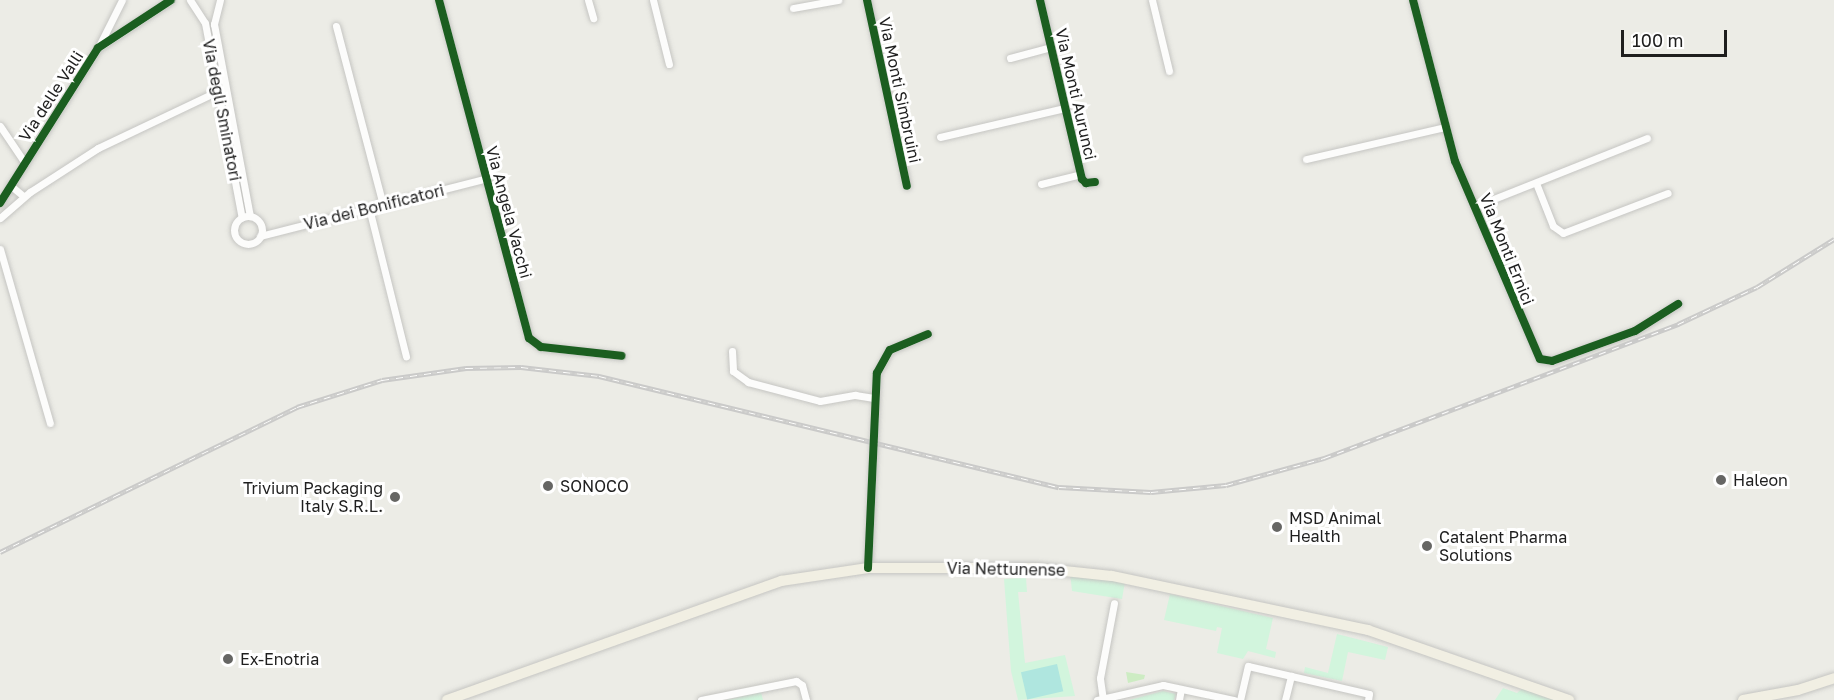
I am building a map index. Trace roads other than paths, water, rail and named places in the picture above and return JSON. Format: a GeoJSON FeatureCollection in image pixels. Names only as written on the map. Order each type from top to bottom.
{"type":"FeatureCollection","features":[{"type":"Feature","properties":{"kind":"main road","name":"Via Nettunense"},"geometry":{"type":"LineString","coordinates":[[447,700],[775,583],[820,572],[867,568],[1036,568],[1119,577],[1368,630],[1569,700]]}},
{"type":"Feature","properties":{"kind":"main road"},"geometry":{"type":"LineString","coordinates":[[1743,700],[1798,690],[1834,678]]}},
{"type":"Feature","properties":{"kind":"street"},"geometry":{"type":"LineString","coordinates":[[98,48],[122,0]]}},
{"type":"Feature","properties":{"kind":"street","name":"Via delle Valli"},"geometry":{"type":"LineString","coordinates":[[0,203],[98,48],[171,0]]}},
{"type":"Feature","properties":{"kind":"street","name":"Via Angela Vacchi"},"geometry":{"type":"LineString","coordinates":[[439,0],[531,340],[540,347],[622,356]]}},
{"type":"Feature","properties":{"kind":"street"},"geometry":{"type":"LineString","coordinates":[[588,0],[593,18]]}},
{"type":"Feature","properties":{"kind":"street"},"geometry":{"type":"LineString","coordinates":[[653,0],[669,64]]}},
{"type":"Feature","properties":{"kind":"street"},"geometry":{"type":"LineString","coordinates":[[793,8],[838,0]]}},
{"type":"Feature","properties":{"kind":"street","name":"Via Monti Simbruini"},"geometry":{"type":"LineString","coordinates":[[867,0],[908,186]]}},
{"type":"Feature","properties":{"kind":"street","name":"Via Monti Aurunci"},"geometry":{"type":"LineString","coordinates":[[1040,0],[1081,174],[1086,183],[1095,182]]}},
{"type":"Feature","properties":{"kind":"street"},"geometry":{"type":"LineString","coordinates":[[1152,0],[1169,71]]}},
{"type":"Feature","properties":{"kind":"street","name":"Via Monti Ernici"},"geometry":{"type":"LineString","coordinates":[[1413,0],[1457,167],[1476,207],[1512,300],[1543,361],[1552,361],[1640,329],[1678,304]]}},
{"type":"Feature","properties":{"kind":"street","name":"Via degli Sminatori"},"geometry":{"type":"LineString","coordinates":[[195,2],[205,23],[246,217]]}},
{"type":"Feature","properties":{"kind":"street","name":"Via degli Sminatori"},"geometry":{"type":"LineString","coordinates":[[216,2],[214,24],[246,217]]}},
{"type":"Feature","properties":{"kind":"street"},"geometry":{"type":"LineString","coordinates":[[336,26],[383,205]]}},
{"type":"Feature","properties":{"kind":"street","name":"Via Monti Aurunci"},"geometry":{"type":"LineString","coordinates":[[1010,58],[1051,47]]}},
{"type":"Feature","properties":{"kind":"street"},"geometry":{"type":"LineString","coordinates":[[0,218],[23,196],[106,143],[218,91]]}},
{"type":"Feature","properties":{"kind":"street","name":"Via Monti Aurunci"},"geometry":{"type":"LineString","coordinates":[[940,137],[1065,108]]}},
{"type":"Feature","properties":{"kind":"street"},"geometry":{"type":"LineString","coordinates":[[0,126],[25,163]]}},
{"type":"Feature","properties":{"kind":"street"},"geometry":{"type":"LineString","coordinates":[[1306,159],[1445,126]]}},
{"type":"Feature","properties":{"kind":"street","name":"Via Monti Ernici"},"geometry":{"type":"LineString","coordinates":[[1476,207],[1647,138]]}},
{"type":"Feature","properties":{"kind":"street","name":"Via Monti Aurunci"},"geometry":{"type":"LineString","coordinates":[[1041,184],[1081,174]]}},
{"type":"Feature","properties":{"kind":"street","name":"Via dei Bonificatori"},"geometry":{"type":"LineString","coordinates":[[260,236],[487,178]]}},
{"type":"Feature","properties":{"kind":"street"},"geometry":{"type":"LineString","coordinates":[[1536,183],[1553,226],[1563,233],[1668,193]]}},
{"type":"Feature","properties":{"kind":"street"},"geometry":{"type":"LineString","coordinates":[[10,185],[23,196]]}},
{"type":"Feature","properties":{"kind":"street"},"geometry":{"type":"LineString","coordinates":[[369,208],[406,356]]}},
{"type":"Feature","properties":{"kind":"street","name":"Via degli Sminatori"},"geometry":{"type":"LineString","coordinates":[[246,217],[260,224],[260,236],[249,244],[240,242],[234,229],[246,217]]}},
{"type":"Feature","properties":{"kind":"street"},"geometry":{"type":"LineString","coordinates":[[0,249],[50,423]]}},
{"type":"Feature","properties":{"kind":"street"},"geometry":{"type":"LineString","coordinates":[[867,568],[874,398],[878,369],[885,355],[928,334]]}},
{"type":"Feature","properties":{"kind":"street"},"geometry":{"type":"LineString","coordinates":[[732,351],[733,370],[745,381],[823,402],[857,395],[874,398]]}},
{"type":"Feature","properties":{"kind":"street"},"geometry":{"type":"LineString","coordinates":[[1114,603],[1100,678],[1101,700],[1157,685],[1234,700]]}},
{"type":"Feature","properties":{"kind":"street"},"geometry":{"type":"LineString","coordinates":[[1240,700],[1248,666],[1369,694],[1368,700]]}},
{"type":"Feature","properties":{"kind":"street"},"geometry":{"type":"LineString","coordinates":[[1285,700],[1291,676]]}},
{"type":"Feature","properties":{"kind":"street"},"geometry":{"type":"LineString","coordinates":[[701,700],[796,681],[803,687],[806,700]]}},
{"type":"Feature","properties":{"kind":"street"},"geometry":{"type":"LineString","coordinates":[[1179,700],[1181,688]]}},
{"type":"Feature","properties":{"kind":"railway"},"geometry":{"type":"LineString","coordinates":[[0,552],[297,407],[382,380],[466,368],[521,367],[599,376],[1059,487],[1151,492],[1226,485],[1324,458],[1678,324],[1757,287],[1834,239]]}},
{"type":"Feature","properties":{"kind":"place","name":"Haleon"},"geometry":{"type":"Point","coordinates":[1721,480]}},
{"type":"Feature","properties":{"kind":"place","name":"SONOCO"},"geometry":{"type":"Point","coordinates":[548,486]}},
{"type":"Feature","properties":{"kind":"place","name":"Trivium Packaging Italy S.R.L."},"geometry":{"type":"Point","coordinates":[395,497]}},
{"type":"Feature","properties":{"kind":"place","name":"MSD Animal Health"},"geometry":{"type":"Point","coordinates":[1277,527]}},
{"type":"Feature","properties":{"kind":"place","name":"Catalent Pharma Solutions"},"geometry":{"type":"Point","coordinates":[1427,546]}},
{"type":"Feature","properties":{"kind":"place","name":"Ex-Enotria"},"geometry":{"type":"Point","coordinates":[228,659]}}]}
